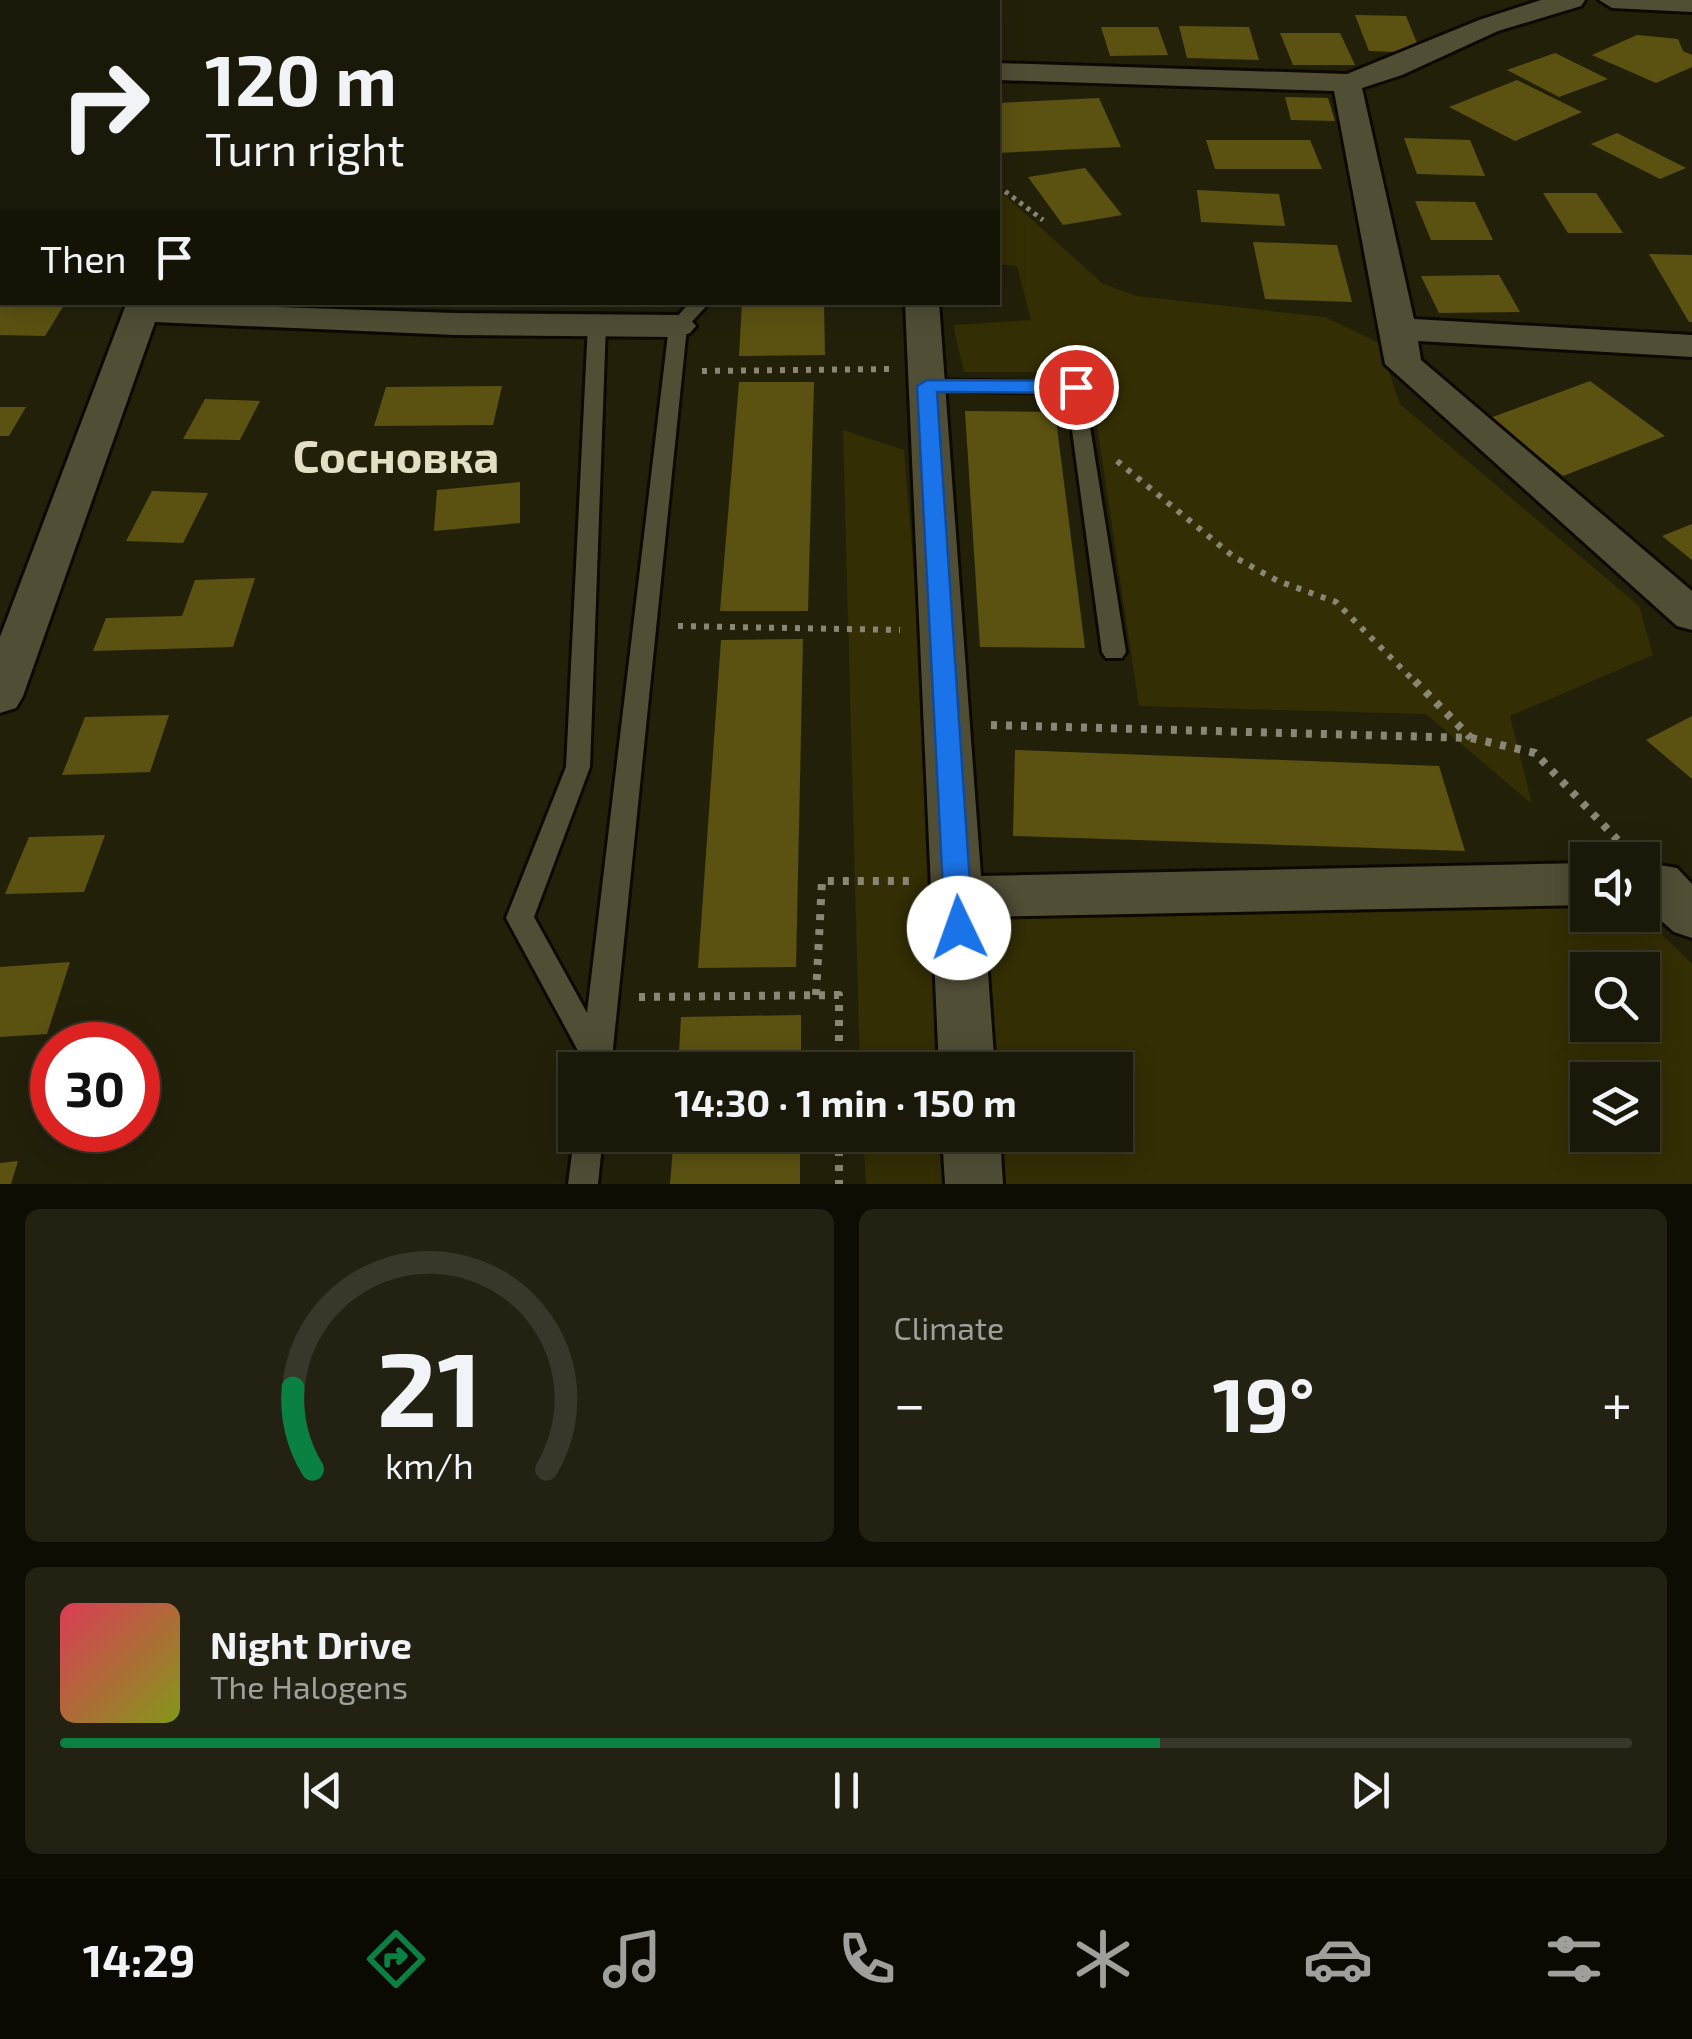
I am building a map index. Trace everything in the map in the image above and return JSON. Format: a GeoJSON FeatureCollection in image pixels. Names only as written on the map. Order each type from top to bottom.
{"type":"FeatureCollection","features":[{"type":"Feature","properties":{"kind":"street"},"geometry":{"type":"LineString","coordinates":[[1000,72],[1347,83],[1389,74],[1458,27],[1572,0]]}},
{"type":"Feature","properties":{"kind":"street"},"geometry":{"type":"LineString","coordinates":[[1612,0],[1692,4]]}},
{"type":"Feature","properties":{"kind":"street"},"geometry":{"type":"LineString","coordinates":[[1347,83],[1402,364],[1692,615]]}},
{"type":"Feature","properties":{"kind":"street"},"geometry":{"type":"LineString","coordinates":[[455,324],[485,305]]}},
{"type":"Feature","properties":{"kind":"street"},"geometry":{"type":"LineString","coordinates":[[922,305],[967,1052]]}},
{"type":"Feature","properties":{"kind":"street"},"geometry":{"type":"LineString","coordinates":[[0,696],[144,307],[455,324],[597,324],[690,314]]}},
{"type":"Feature","properties":{"kind":"street"},"geometry":{"type":"LineString","coordinates":[[1398,329],[1692,346]]}},
{"type":"Feature","properties":{"kind":"street"},"geometry":{"type":"LineString","coordinates":[[957,889],[1570,884]]}},
{"type":"Feature","properties":{"kind":"street"},"geometry":{"type":"LineString","coordinates":[[1660,884],[1692,916]]}},
{"type":"Feature","properties":{"kind":"street"},"geometry":{"type":"LineString","coordinates":[[972,1152],[974,1184]]}},
{"type":"Feature","properties":{"kind":"lane"},"geometry":{"type":"LineString","coordinates":[[597,1052],[672,371],[690,314]]}},
{"type":"Feature","properties":{"kind":"lane"},"geometry":{"type":"LineString","coordinates":[[590,1052],[520,918],[578,766],[597,324]]}},
{"type":"Feature","properties":{"kind":"lane"},"geometry":{"type":"LineString","coordinates":[[926,377],[1076,387],[1114,652]]}},
{"type":"Feature","properties":{"kind":"lane"},"geometry":{"type":"LineString","coordinates":[[583,1184],[586,1152]]}},
{"type":"Feature","properties":{"kind":"path"},"geometry":{"type":"LineString","coordinates":[[1000,187],[1044,220]]}},
{"type":"Feature","properties":{"kind":"path"},"geometry":{"type":"LineString","coordinates":[[672,371],[926,377]]}},
{"type":"Feature","properties":{"kind":"path"},"geometry":{"type":"LineString","coordinates":[[1082,430],[1134,478],[1234,557],[1278,581],[1336,602],[1471,738]]}},
{"type":"Feature","properties":{"kind":"path"},"geometry":{"type":"LineString","coordinates":[[706,626],[942,630]]}},
{"type":"Feature","properties":{"kind":"path"},"geometry":{"type":"LineString","coordinates":[[947,724],[1471,738],[1536,752],[1620,842]]}},
{"type":"Feature","properties":{"kind":"path"},"geometry":{"type":"LineString","coordinates":[[816,995],[822,881],[957,889]]}},
{"type":"Feature","properties":{"kind":"path"},"geometry":{"type":"LineString","coordinates":[[602,998],[839,995],[839,1052]]}},
{"type":"Feature","properties":{"kind":"path"},"geometry":{"type":"LineString","coordinates":[[839,1152],[840,1184]]}},
{"type":"Feature","properties":{"kind":"shaded area"},"geometry":{"type":"Polygon","coordinates":[[[1000,191],[1102,283],[1136,296],[1325,317],[1379,343],[1400,404],[1639,606],[1653,655],[1510,716],[1532,804],[1426,714],[1139,706],[1089,372],[964,372],[953,325],[1031,320],[1017,266],[1000,264],[1000,191]]]}},
{"type":"Feature","properties":{"kind":"shaded area"},"geometry":{"type":"Polygon","coordinates":[[[843,430],[904,450],[941,909],[1570,903],[1570,932],[1659,932],[1692,964],[1692,1184],[866,1184],[864,1152],[1133,1152],[1133,1052],[860,1052],[843,430]]]}},
{"type":"Feature","properties":{"kind":"building"},"geometry":{"type":"Polygon","coordinates":[[[1355,15],[1406,16],[1421,53],[1369,51],[1355,15]]]}},
{"type":"Feature","properties":{"kind":"building"},"geometry":{"type":"Polygon","coordinates":[[[1179,26],[1249,27],[1259,60],[1187,58],[1179,26]]]}},
{"type":"Feature","properties":{"kind":"building"},"geometry":{"type":"Polygon","coordinates":[[[1101,27],[1158,27],[1168,55],[1110,56],[1101,27]]]}},
{"type":"Feature","properties":{"kind":"building"},"geometry":{"type":"Polygon","coordinates":[[[1280,33],[1340,33],[1355,65],[1293,65],[1280,33]]]}},
{"type":"Feature","properties":{"kind":"building"},"geometry":{"type":"Polygon","coordinates":[[[1637,35],[1678,39],[1683,51],[1692,55],[1692,67],[1656,83],[1592,55],[1637,35]]]}},
{"type":"Feature","properties":{"kind":"building"},"geometry":{"type":"Polygon","coordinates":[[[1555,53],[1608,79],[1559,97],[1507,70],[1555,53]]]}},
{"type":"Feature","properties":{"kind":"building"},"geometry":{"type":"Polygon","coordinates":[[[1517,80],[1582,112],[1515,141],[1449,107],[1517,80]]]}},
{"type":"Feature","properties":{"kind":"building"},"geometry":{"type":"Polygon","coordinates":[[[1285,97],[1328,98],[1335,121],[1291,120],[1285,97]]]}},
{"type":"Feature","properties":{"kind":"building"},"geometry":{"type":"Polygon","coordinates":[[[1099,98],[1121,147],[1000,153],[1000,103],[1099,98]]]}},
{"type":"Feature","properties":{"kind":"building"},"geometry":{"type":"Polygon","coordinates":[[[1617,133],[1686,168],[1660,179],[1591,144],[1617,133]]]}},
{"type":"Feature","properties":{"kind":"building"},"geometry":{"type":"Polygon","coordinates":[[[1404,138],[1470,140],[1485,176],[1417,174],[1404,138]]]}},
{"type":"Feature","properties":{"kind":"building"},"geometry":{"type":"Polygon","coordinates":[[[1206,140],[1310,140],[1322,169],[1215,169],[1206,140]]]}},
{"type":"Feature","properties":{"kind":"building"},"geometry":{"type":"Polygon","coordinates":[[[1085,168],[1122,215],[1063,225],[1028,177],[1085,168]]]}},
{"type":"Feature","properties":{"kind":"building"},"geometry":{"type":"Polygon","coordinates":[[[1197,190],[1279,194],[1285,226],[1201,222],[1197,190]]]}},
{"type":"Feature","properties":{"kind":"building"},"geometry":{"type":"Polygon","coordinates":[[[1543,193],[1596,193],[1623,233],[1568,233],[1543,193]]]}},
{"type":"Feature","properties":{"kind":"building"},"geometry":{"type":"Polygon","coordinates":[[[1415,201],[1475,202],[1493,240],[1431,240],[1415,201]]]}},
{"type":"Feature","properties":{"kind":"building"},"geometry":{"type":"Polygon","coordinates":[[[1253,242],[1337,245],[1352,302],[1265,299],[1253,242]]]}},
{"type":"Feature","properties":{"kind":"building"},"geometry":{"type":"Polygon","coordinates":[[[1649,254],[1692,255],[1692,322],[1689,322],[1649,254]]]}},
{"type":"Feature","properties":{"kind":"building"},"geometry":{"type":"Polygon","coordinates":[[[1499,275],[1520,312],[1439,313],[1421,276],[1499,275]]]}},
{"type":"Feature","properties":{"kind":"building"},"geometry":{"type":"Polygon","coordinates":[[[0,305],[64,305],[45,336],[0,335],[0,305]]]}},
{"type":"Feature","properties":{"kind":"building"},"geometry":{"type":"Polygon","coordinates":[[[742,305],[824,305],[825,355],[739,356],[742,305]]]}},
{"type":"Feature","properties":{"kind":"building"},"geometry":{"type":"Polygon","coordinates":[[[1590,381],[1665,436],[1563,476],[1490,418],[1590,381]]]}},
{"type":"Feature","properties":{"kind":"building"},"geometry":{"type":"Polygon","coordinates":[[[739,382],[814,382],[808,611],[720,611],[739,382]]]}},
{"type":"Feature","properties":{"kind":"building"},"geometry":{"type":"Polygon","coordinates":[[[502,386],[493,425],[374,426],[386,387],[502,386]]]}},
{"type":"Feature","properties":{"kind":"building"},"geometry":{"type":"Polygon","coordinates":[[[205,399],[260,401],[240,440],[183,439],[205,399]]]}},
{"type":"Feature","properties":{"kind":"building"},"geometry":{"type":"Polygon","coordinates":[[[0,407],[26,407],[9,436],[0,436],[0,407]]]}},
{"type":"Feature","properties":{"kind":"building"},"geometry":{"type":"Polygon","coordinates":[[[965,411],[1055,412],[1085,648],[980,647],[965,411]]]}},
{"type":"Feature","properties":{"kind":"building"},"geometry":{"type":"Polygon","coordinates":[[[520,482],[520,523],[434,531],[437,490],[520,482]]]}},
{"type":"Feature","properties":{"kind":"building"},"geometry":{"type":"Polygon","coordinates":[[[152,491],[208,493],[183,543],[126,541],[152,491]]]}},
{"type":"Feature","properties":{"kind":"building"},"geometry":{"type":"Polygon","coordinates":[[[1692,524],[1692,560],[1662,536],[1692,524]]]}},
{"type":"Feature","properties":{"kind":"building"},"geometry":{"type":"Polygon","coordinates":[[[255,578],[233,647],[93,651],[106,618],[182,616],[195,580],[255,578]]]}},
{"type":"Feature","properties":{"kind":"building"},"geometry":{"type":"Polygon","coordinates":[[[803,639],[796,967],[698,968],[721,640],[803,639]]]}},
{"type":"Feature","properties":{"kind":"building"},"geometry":{"type":"Polygon","coordinates":[[[169,715],[150,772],[62,775],[85,717],[169,715]]]}},
{"type":"Feature","properties":{"kind":"building"},"geometry":{"type":"Polygon","coordinates":[[[1692,716],[1692,779],[1646,740],[1692,716]]]}},
{"type":"Feature","properties":{"kind":"building"},"geometry":{"type":"Polygon","coordinates":[[[1015,750],[1439,766],[1465,851],[1013,836],[1015,750]]]}},
{"type":"Feature","properties":{"kind":"building"},"geometry":{"type":"Polygon","coordinates":[[[105,835],[84,892],[5,894],[29,837],[105,835]]]}},
{"type":"Feature","properties":{"kind":"building"},"geometry":{"type":"Polygon","coordinates":[[[70,962],[51,1022],[30,1022],[30,1035],[0,1037],[0,967],[70,962]]]}},
{"type":"Feature","properties":{"kind":"building"},"geometry":{"type":"Polygon","coordinates":[[[801,1015],[801,1052],[679,1052],[681,1017],[801,1015]]]}},
{"type":"Feature","properties":{"kind":"building"},"geometry":{"type":"Polygon","coordinates":[[[673,1152],[800,1152],[800,1184],[670,1184],[673,1152]]]}},
{"type":"Feature","properties":{"kind":"building"},"geometry":{"type":"Polygon","coordinates":[[[18,1161],[11,1184],[0,1184],[0,1163],[18,1161]]]}},
{"type":"Feature","properties":{"kind":"district","name":"Сосновка"},"geometry":{"type":"Point","coordinates":[396,457]}},
{"type":"Feature","properties":{"kind":"route"},"geometry":{"type":"LineString","coordinates":[[959,928],[927,386],[1076,387]]}}]}
